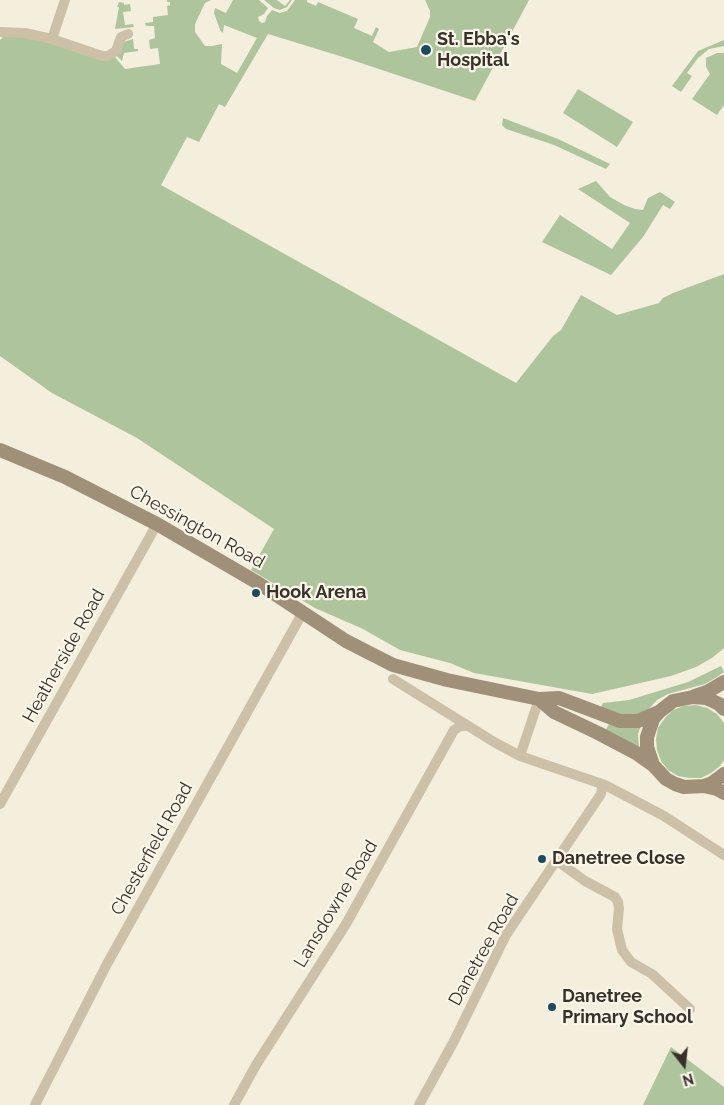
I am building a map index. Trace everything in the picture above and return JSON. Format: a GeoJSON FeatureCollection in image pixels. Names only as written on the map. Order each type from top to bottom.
{"type":"FeatureCollection","features":[{"type":"Feature","properties":{"kind":"main road","name":"Chessington Road"},"geometry":{"type":"LineString","coordinates":[[0,450],[65,478],[157,524],[258,582],[346,640],[393,665],[447,680],[539,699],[559,698],[620,721],[638,721],[659,712],[673,701],[682,698]]}},
{"type":"Feature","properties":{"kind":"main road"},"geometry":{"type":"LineString","coordinates":[[682,698],[707,692],[724,682]]}},
{"type":"Feature","properties":{"kind":"main road"},"geometry":{"type":"LineString","coordinates":[[682,698],[706,698],[719,704],[724,709]]}},
{"type":"Feature","properties":{"kind":"main road","name":"Chessington Road"},"geometry":{"type":"LineString","coordinates":[[539,699],[554,712],[598,732],[636,753],[653,765],[666,779],[675,784],[694,787],[704,786],[724,793]]}},
{"type":"Feature","properties":{"kind":"main road"},"geometry":{"type":"LineString","coordinates":[[653,765],[647,747],[647,737],[653,719],[659,712]]}},
{"type":"Feature","properties":{"kind":"main road"},"geometry":{"type":"LineString","coordinates":[[704,786],[712,783],[724,774]]}},
{"type":"Feature","properties":{"kind":"street"},"geometry":{"type":"LineString","coordinates":[[52,40],[65,0]]}},
{"type":"Feature","properties":{"kind":"street"},"geometry":{"type":"LineString","coordinates":[[0,32],[25,33],[106,56],[116,51],[121,37],[128,34]]}},
{"type":"Feature","properties":{"kind":"street","name":"Heatherside Road"},"geometry":{"type":"LineString","coordinates":[[0,804],[157,524]]}},
{"type":"Feature","properties":{"kind":"street","name":"Chesterfield Road"},"geometry":{"type":"LineString","coordinates":[[35,1105],[107,964],[303,612]]}},
{"type":"Feature","properties":{"kind":"street"},"geometry":{"type":"LineString","coordinates":[[392,679],[520,756],[582,776],[600,784],[664,816],[724,855]]}},
{"type":"Feature","properties":{"kind":"street"},"geometry":{"type":"LineString","coordinates":[[520,756],[539,699]]}},
{"type":"Feature","properties":{"kind":"street","name":"Lansdowne Road"},"geometry":{"type":"LineString","coordinates":[[234,1105],[256,1065],[346,924],[454,730],[461,726],[468,726]]}},
{"type":"Feature","properties":{"kind":"street","name":"Danetree Road"},"geometry":{"type":"LineString","coordinates":[[419,1105],[454,1041],[506,935],[601,794],[602,788],[600,784]]}},
{"type":"Feature","properties":{"kind":"street"},"geometry":{"type":"LineString","coordinates":[[556,860],[585,881],[615,897],[619,908],[617,929],[622,950],[631,962],[652,974],[690,1009]]}},
{"type":"Feature","properties":{"kind":"green space"},"geometry":{"type":"Polygon","coordinates":[[[167,0],[211,0],[205,3],[195,24],[195,32],[205,46],[222,44],[221,64],[237,73],[257,38],[224,25],[223,33],[220,30],[214,13],[215,8],[226,13],[233,0],[259,0],[268,8],[264,14],[258,17],[262,23],[265,22],[272,10],[280,13],[287,11],[295,0],[307,0],[307,2],[316,6],[318,2],[358,19],[354,28],[372,36],[376,27],[379,29],[373,42],[389,52],[417,47],[430,17],[430,11],[425,0],[529,0],[475,101],[268,34],[225,107],[219,104],[199,142],[187,137],[161,185],[516,383],[553,336],[561,330],[581,295],[617,315],[659,303],[663,298],[673,293],[724,274],[724,648],[712,658],[696,667],[671,676],[592,694],[474,673],[450,663],[400,650],[363,629],[315,608],[251,570],[274,529],[137,438],[52,393],[0,356],[0,40],[3,37],[27,37],[115,57],[125,69],[160,64],[158,48],[150,49],[149,40],[155,38],[154,26],[146,26],[145,23],[153,22],[153,17],[168,15],[167,6],[170,5],[170,2],[167,2],[167,0]]]}},
{"type":"Feature","properties":{"kind":"green space"},"geometry":{"type":"Polygon","coordinates":[[[264,0],[277,0],[285,6],[292,0],[287,7],[280,10],[264,0]]]}},
{"type":"Feature","properties":{"kind":"green space"},"geometry":{"type":"Polygon","coordinates":[[[119,2],[124,3],[124,5],[130,4],[131,11],[123,12],[125,25],[133,24],[134,27],[115,29],[119,2]]]}},
{"type":"Feature","properties":{"kind":"green space"},"geometry":{"type":"Polygon","coordinates":[[[133,39],[134,49],[138,49],[138,51],[124,53],[122,61],[116,55],[123,42],[133,39]]]}},
{"type":"Feature","properties":{"kind":"green space"},"geometry":{"type":"Polygon","coordinates":[[[724,40],[724,46],[709,49],[698,58],[687,73],[692,76],[681,92],[672,86],[698,51],[724,40]]]}},
{"type":"Feature","properties":{"kind":"green space"},"geometry":{"type":"Polygon","coordinates":[[[717,53],[724,53],[724,105],[717,115],[692,99],[710,74],[706,67],[706,58],[717,53]]]}},
{"type":"Feature","properties":{"kind":"green space"},"geometry":{"type":"Polygon","coordinates":[[[578,89],[633,122],[617,147],[563,113],[578,89]]]}},
{"type":"Feature","properties":{"kind":"green space"},"geometry":{"type":"Polygon","coordinates":[[[503,118],[558,139],[610,164],[606,169],[554,145],[506,129],[502,125],[503,118]]]}},
{"type":"Feature","properties":{"kind":"green space"},"geometry":{"type":"Polygon","coordinates":[[[596,181],[610,197],[635,209],[643,210],[648,198],[660,192],[675,202],[670,209],[663,205],[643,237],[611,275],[542,242],[560,215],[612,249],[630,223],[578,189],[596,181]]]}},
{"type":"Feature","properties":{"kind":"green space"},"geometry":{"type":"Polygon","coordinates":[[[721,666],[724,672],[717,677],[705,684],[668,694],[657,700],[646,712],[628,717],[601,707],[603,703],[629,700],[688,682],[721,666]]]}},
{"type":"Feature","properties":{"kind":"green space"},"geometry":{"type":"Polygon","coordinates":[[[696,705],[707,708],[717,714],[724,723],[724,760],[711,773],[701,778],[689,778],[678,776],[668,770],[661,761],[656,739],[658,728],[673,710],[684,706],[696,705]]]}},
{"type":"Feature","properties":{"kind":"green space"},"geometry":{"type":"Polygon","coordinates":[[[609,724],[625,728],[640,728],[638,734],[639,748],[605,731],[609,724]]]}},
{"type":"Feature","properties":{"kind":"green space"},"geometry":{"type":"Polygon","coordinates":[[[671,1047],[724,1087],[724,1105],[643,1105],[671,1047]]]}},
{"type":"Feature","properties":{"kind":"place","name":"St. Ebba's Hospital"},"geometry":{"type":"Point","coordinates":[426,50]}},
{"type":"Feature","properties":{"kind":"place","name":"Hook Arena"},"geometry":{"type":"Point","coordinates":[256,593]}},
{"type":"Feature","properties":{"kind":"place","name":"Danetree Close"},"geometry":{"type":"Point","coordinates":[542,859]}},
{"type":"Feature","properties":{"kind":"place","name":"Danetree Primary School"},"geometry":{"type":"Point","coordinates":[552,1007]}}]}
